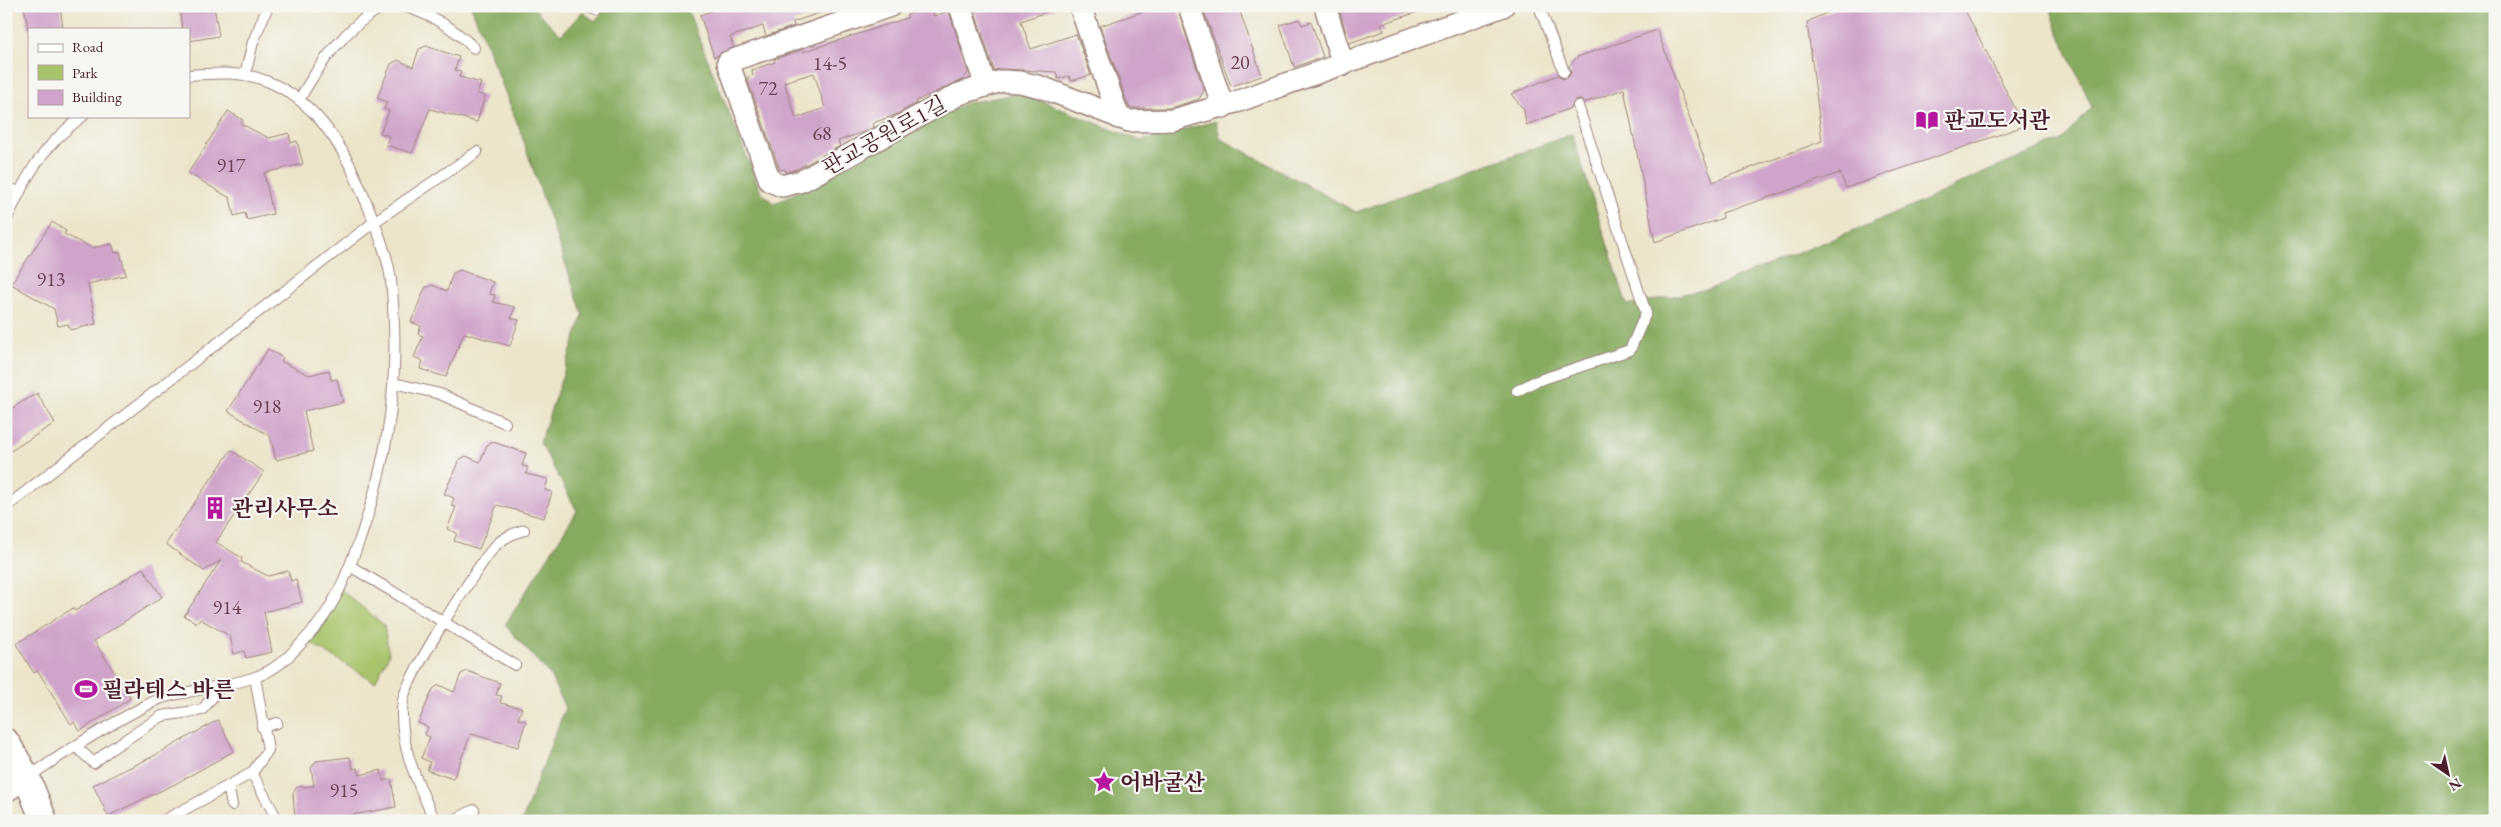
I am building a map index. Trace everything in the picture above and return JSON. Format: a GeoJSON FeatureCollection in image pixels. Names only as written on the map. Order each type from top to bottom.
{"type":"FeatureCollection","features":[{"type":"Feature","properties":{"kind":"street","name":"판교공원로1길"},"geometry":{"type":"LineString","coordinates":[[890,6],[728,62],[770,181],[782,186],[802,180],[959,94],[986,84],[1002,81],[1034,85],[1119,118],[1149,122],[1172,120],[1223,107],[1503,6]]}},
{"type":"Feature","properties":{"kind":"street"},"geometry":{"type":"LineString","coordinates":[[960,6],[986,84]]}},
{"type":"Feature","properties":{"kind":"street"},"geometry":{"type":"LineString","coordinates":[[1080,6],[1119,118]]}},
{"type":"Feature","properties":{"kind":"street"},"geometry":{"type":"LineString","coordinates":[[1189,6],[1223,107]]}},
{"type":"Feature","properties":{"kind":"street"},"geometry":{"type":"LineString","coordinates":[[1325,6],[1343,65]]}},
{"type":"Feature","properties":{"kind":"street"},"geometry":{"type":"LineString","coordinates":[[6,742],[17,784],[44,821]]}},
{"type":"Feature","properties":{"kind":"lane"},"geometry":{"type":"LineString","coordinates":[[299,100],[312,78],[339,43],[356,25],[384,6]]}},
{"type":"Feature","properties":{"kind":"lane"},"geometry":{"type":"LineString","coordinates":[[402,6],[439,20],[457,32],[474,48]]}},
{"type":"Feature","properties":{"kind":"lane"},"geometry":{"type":"LineString","coordinates":[[586,6],[596,10],[598,6]]}},
{"type":"Feature","properties":{"kind":"lane"},"geometry":{"type":"LineString","coordinates":[[1539,6],[1564,72]]}},
{"type":"Feature","properties":{"kind":"lane"},"geometry":{"type":"LineString","coordinates":[[245,75],[253,42],[265,7]]}},
{"type":"Feature","properties":{"kind":"lane"},"geometry":{"type":"LineString","coordinates":[[17,784],[76,746],[161,698],[254,677],[273,668],[288,656],[318,624],[350,566],[370,508],[379,474],[394,383],[392,284],[382,243],[354,173],[340,147],[314,114],[299,100],[268,81],[245,75],[222,73],[190,75]]}},
{"type":"Feature","properties":{"kind":"lane"},"geometry":{"type":"LineString","coordinates":[[1517,390],[1534,382],[1630,350],[1646,313],[1578,106]]}},
{"type":"Feature","properties":{"kind":"lane"},"geometry":{"type":"LineString","coordinates":[[6,221],[19,193],[43,152],[60,132],[79,118]]}},
{"type":"Feature","properties":{"kind":"lane"},"geometry":{"type":"LineString","coordinates":[[6,507],[374,222],[477,152]]}},
{"type":"Feature","properties":{"kind":"lane"},"geometry":{"type":"LineString","coordinates":[[6,186],[19,193]]}},
{"type":"Feature","properties":{"kind":"lane"},"geometry":{"type":"LineString","coordinates":[[394,383],[440,394],[505,423]]}},
{"type":"Feature","properties":{"kind":"lane"},"geometry":{"type":"LineString","coordinates":[[435,821],[407,752],[403,731],[403,699],[416,668],[485,559],[509,535],[524,530]]}},
{"type":"Feature","properties":{"kind":"lane"},"geometry":{"type":"LineString","coordinates":[[350,566],[516,665]]}},
{"type":"Feature","properties":{"kind":"lane"},"geometry":{"type":"LineString","coordinates":[[163,821],[252,773],[268,750],[262,727],[254,677]]}},
{"type":"Feature","properties":{"kind":"lane"},"geometry":{"type":"LineString","coordinates":[[76,746],[94,763],[162,716],[202,710],[222,685]]}},
{"type":"Feature","properties":{"kind":"lane"},"geometry":{"type":"LineString","coordinates":[[262,727],[277,724]]}},
{"type":"Feature","properties":{"kind":"lane"},"geometry":{"type":"LineString","coordinates":[[252,773],[278,821]]}},
{"type":"Feature","properties":{"kind":"lane"},"geometry":{"type":"LineString","coordinates":[[228,786],[232,805]]}},
{"type":"Feature","properties":{"kind":"lane"},"geometry":{"type":"LineString","coordinates":[[452,821],[474,810]]}},
{"type":"Feature","properties":{"kind":"green space"},"geometry":{"type":"Polygon","coordinates":[[[471,6],[532,6],[561,35],[582,12],[595,21],[608,6],[686,6],[761,192],[774,204],[966,103],[1021,93],[1141,141],[1216,121],[1220,138],[1356,212],[1572,134],[1627,305],[1709,289],[1911,207],[1981,174],[2062,140],[2092,107],[2057,29],[2050,6],[2495,6],[2495,821],[522,821],[565,708],[550,675],[505,625],[577,511],[540,442],[583,315],[518,125],[471,6]]]}},
{"type":"Feature","properties":{"kind":"green space"},"geometry":{"type":"Polygon","coordinates":[[[339,588],[384,625],[389,655],[375,682],[304,639],[339,588]]]}},
{"type":"Feature","properties":{"kind":"building"},"geometry":{"type":"Polygon","coordinates":[[[24,6],[60,6],[63,28],[28,29],[24,6]]]}},
{"type":"Feature","properties":{"kind":"building"},"geometry":{"type":"Polygon","coordinates":[[[179,6],[214,6],[219,36],[190,41],[190,28],[182,28],[179,6]]]}},
{"type":"Feature","properties":{"kind":"building"},"geometry":{"type":"Polygon","coordinates":[[[725,6],[830,6],[831,9],[793,22],[794,26],[766,36],[763,26],[730,37],[734,47],[714,57],[700,15],[725,6]]]}},
{"type":"Feature","properties":{"kind":"building"},"geometry":{"type":"Polygon","coordinates":[[[931,6],[934,16],[949,11],[968,72],[964,79],[916,101],[917,103],[895,115],[873,123],[874,127],[866,131],[838,141],[840,146],[797,169],[786,172],[785,169],[780,170],[747,78],[753,75],[752,70],[775,62],[774,59],[802,50],[803,52],[907,18],[907,15],[931,6]],[[814,73],[784,82],[796,118],[825,108],[814,73]]]}},
{"type":"Feature","properties":{"kind":"building"},"geometry":{"type":"Polygon","coordinates":[[[973,6],[1054,6],[1055,9],[1021,21],[1031,49],[1076,34],[1091,75],[1071,81],[1069,76],[1058,79],[1056,72],[994,70],[973,6]]]}},
{"type":"Feature","properties":{"kind":"building"},"geometry":{"type":"Polygon","coordinates":[[[1159,6],[1177,6],[1204,91],[1199,99],[1170,108],[1131,108],[1129,107],[1100,26],[1159,6]]]}},
{"type":"Feature","properties":{"kind":"building"},"geometry":{"type":"Polygon","coordinates":[[[1202,6],[1238,6],[1262,76],[1231,86],[1202,6]]]}},
{"type":"Feature","properties":{"kind":"building"},"geometry":{"type":"Polygon","coordinates":[[[1357,6],[1426,6],[1427,9],[1381,24],[1384,31],[1349,43],[1340,12],[1357,6]]]}},
{"type":"Feature","properties":{"kind":"building","name":"판교도서관"},"geometry":{"type":"Polygon","coordinates":[[[1841,6],[1963,6],[2024,126],[1846,188],[1840,173],[1722,213],[1723,218],[1655,242],[1624,89],[1584,103],[1580,99],[1575,100],[1571,108],[1526,125],[1524,110],[1511,94],[1558,75],[1562,79],[1567,78],[1571,74],[1569,66],[1577,57],[1657,30],[1713,182],[1822,141],[1807,22],[1841,6]]]}},
{"type":"Feature","properties":{"kind":"building"},"geometry":{"type":"Polygon","coordinates":[[[1299,19],[1302,25],[1311,22],[1323,57],[1294,67],[1280,25],[1299,19]]]}},
{"type":"Feature","properties":{"kind":"building"},"geometry":{"type":"Polygon","coordinates":[[[426,46],[459,57],[455,70],[461,71],[459,77],[481,83],[477,94],[485,96],[477,122],[430,109],[412,153],[386,145],[389,136],[380,133],[389,111],[384,109],[387,102],[377,98],[391,64],[398,60],[413,67],[419,49],[426,46]]]}},
{"type":"Feature","properties":{"kind":"building"},"geometry":{"type":"Polygon","coordinates":[[[228,111],[243,120],[241,124],[269,138],[289,133],[291,143],[297,141],[303,164],[264,173],[273,214],[247,220],[245,213],[234,216],[230,198],[188,173],[228,111]]]}},
{"type":"Feature","properties":{"kind":"building"},"geometry":{"type":"Polygon","coordinates":[[[52,222],[66,231],[64,234],[92,248],[112,244],[115,253],[120,252],[126,275],[88,284],[96,324],[70,330],[68,324],[58,326],[54,309],[11,284],[52,222]]]}},
{"type":"Feature","properties":{"kind":"building"},"geometry":{"type":"Polygon","coordinates":[[[460,270],[493,282],[489,294],[495,295],[493,302],[515,307],[511,318],[519,320],[510,346],[464,333],[446,377],[420,369],[423,361],[414,357],[423,336],[418,334],[421,326],[411,322],[425,288],[432,285],[447,291],[453,273],[460,270]]]}},
{"type":"Feature","properties":{"kind":"building"},"geometry":{"type":"Polygon","coordinates":[[[268,349],[283,358],[281,361],[309,375],[329,370],[331,380],[337,379],[343,402],[304,411],[313,451],[276,460],[270,436],[228,411],[268,349]]]}},
{"type":"Feature","properties":{"kind":"building"},"geometry":{"type":"Polygon","coordinates":[[[37,393],[55,423],[6,454],[6,412],[37,393]]]}},
{"type":"Feature","properties":{"kind":"building"},"geometry":{"type":"Polygon","coordinates":[[[493,442],[526,453],[522,466],[528,467],[526,474],[548,479],[545,490],[552,492],[544,518],[497,505],[479,549],[454,541],[457,533],[447,529],[456,507],[451,506],[454,498],[444,494],[459,460],[466,456],[480,462],[487,445],[493,442]]]}},
{"type":"Feature","properties":{"kind":"building"},"geometry":{"type":"Polygon","coordinates":[[[231,450],[264,472],[216,542],[242,558],[241,562],[268,576],[288,571],[291,581],[296,579],[302,602],[264,612],[272,652],[246,658],[244,651],[234,654],[230,636],[200,619],[197,623],[184,616],[221,560],[204,571],[166,544],[231,450]]]}},
{"type":"Feature","properties":{"kind":"building"},"geometry":{"type":"Polygon","coordinates":[[[143,568],[162,597],[94,641],[131,698],[80,731],[74,722],[71,724],[38,671],[34,673],[16,644],[73,608],[75,611],[143,568]]]}},
{"type":"Feature","properties":{"kind":"building"},"geometry":{"type":"Polygon","coordinates":[[[467,671],[500,683],[496,695],[502,696],[500,703],[522,708],[518,719],[526,721],[518,747],[471,734],[453,779],[427,770],[430,762],[421,758],[430,737],[425,735],[428,727],[418,723],[433,689],[439,685],[454,692],[461,674],[467,671]]]}},
{"type":"Feature","properties":{"kind":"building"},"geometry":{"type":"Polygon","coordinates":[[[218,720],[234,751],[175,784],[108,816],[93,785],[154,756],[218,720]]]}},
{"type":"Feature","properties":{"kind":"building"},"geometry":{"type":"Polygon","coordinates":[[[350,757],[353,769],[358,768],[360,775],[381,770],[383,781],[391,779],[396,807],[346,816],[343,821],[295,821],[293,793],[297,787],[314,786],[311,768],[316,761],[350,757]]]}},
{"type":"Feature","properties":{"kind":"place","name":"판교도서관"},"geometry":{"type":"Point","coordinates":[1927,120]}},
{"type":"Feature","properties":{"kind":"place","name":"관리사무소"},"geometry":{"type":"Point","coordinates":[215,508]}},
{"type":"Feature","properties":{"kind":"place","name":"필라테스 바른"},"geometry":{"type":"Point","coordinates":[86,689]}},
{"type":"Feature","properties":{"kind":"place","name":"어바굴산"},"geometry":{"type":"Point","coordinates":[1104,782]}}]}
